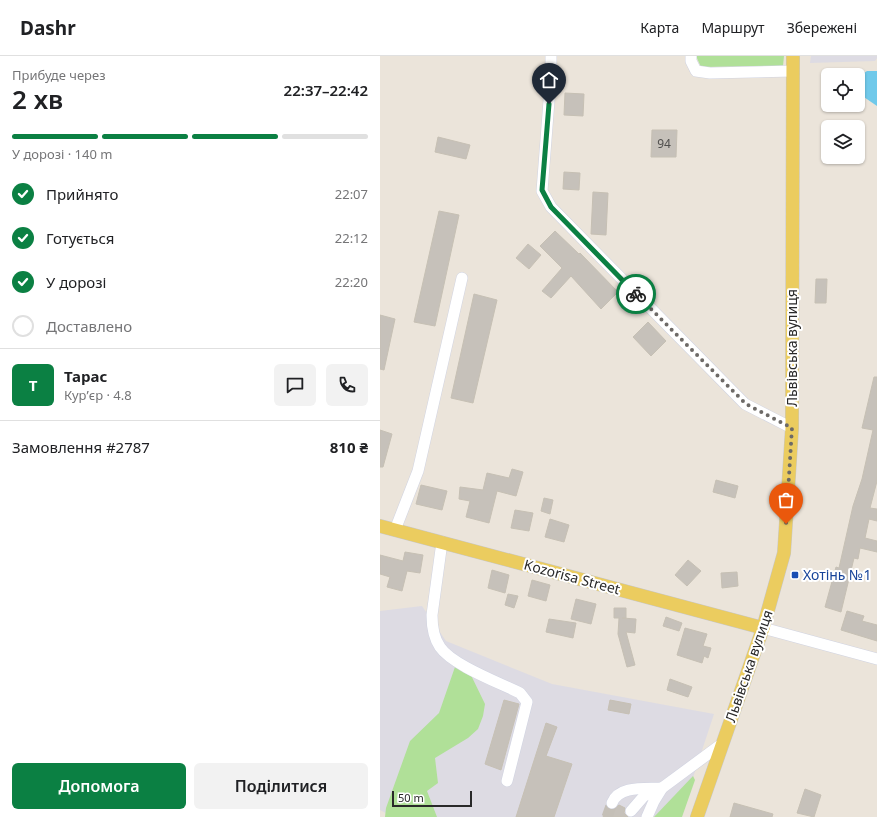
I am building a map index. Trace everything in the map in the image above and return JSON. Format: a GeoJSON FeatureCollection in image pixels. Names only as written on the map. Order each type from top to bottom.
{"type":"FeatureCollection","features":[{"type":"Feature","properties":{"kind":"main road","name":"Львівська вулиця"},"geometry":{"type":"LineString","coordinates":[[697,817],[763,628],[784,553],[792,428],[793,56]]}},
{"type":"Feature","properties":{"kind":"main road","name":"Kozorisa Street"},"geometry":{"type":"LineString","coordinates":[[380,526],[763,628]]}},
{"type":"Feature","properties":{"kind":"street"},"geometry":{"type":"LineString","coordinates":[[551,56],[551,76],[542,190],[551,207],[746,404],[792,428]]}},
{"type":"Feature","properties":{"kind":"street"},"geometry":{"type":"LineString","coordinates":[[691,56],[691,61],[696,71],[793,72]]}},
{"type":"Feature","properties":{"kind":"street"},"geometry":{"type":"LineString","coordinates":[[395,530],[418,471],[462,278]]}},
{"type":"Feature","properties":{"kind":"street"},"geometry":{"type":"LineString","coordinates":[[442,542],[432,615],[432,626],[439,646],[457,662],[520,693],[527,702],[507,781]]}},
{"type":"Feature","properties":{"kind":"street"},"geometry":{"type":"LineString","coordinates":[[763,628],[877,659]]}},
{"type":"Feature","properties":{"kind":"street"},"geometry":{"type":"LineString","coordinates":[[631,811],[644,796],[662,788],[723,742]]}},
{"type":"Feature","properties":{"kind":"street"},"geometry":{"type":"LineString","coordinates":[[612,803],[621,793],[629,790],[662,788]]}},
{"type":"Feature","properties":{"kind":"street"},"geometry":{"type":"LineString","coordinates":[[648,817],[654,800],[662,788]]}},
{"type":"Feature","properties":{"kind":"shaded area"},"geometry":{"type":"Polygon","coordinates":[[[811,56],[877,56],[877,58],[875,61],[810,63],[811,56]]]}},
{"type":"Feature","properties":{"kind":"shaded area"},"geometry":{"type":"Polygon","coordinates":[[[422,606],[446,641],[552,684],[714,714],[680,817],[393,817],[380,810],[380,611],[422,606]]]}},
{"type":"Feature","properties":{"kind":"green space"},"geometry":{"type":"Polygon","coordinates":[[[696,56],[784,56],[783,66],[701,67],[696,56]]]}},
{"type":"Feature","properties":{"kind":"green space"},"geometry":{"type":"Polygon","coordinates":[[[456,664],[468,669],[485,704],[483,716],[478,729],[468,738],[435,758],[438,783],[427,791],[437,817],[385,817],[386,808],[410,741],[439,713],[456,664]]]}},
{"type":"Feature","properties":{"kind":"green space"},"geometry":{"type":"Polygon","coordinates":[[[693,776],[695,780],[682,817],[654,817],[693,776]]]}},
{"type":"Feature","properties":{"kind":"water"},"geometry":{"type":"Polygon","coordinates":[[[877,71],[877,106],[865,98],[865,72],[877,71]]]}},
{"type":"Feature","properties":{"kind":"building"},"geometry":{"type":"Polygon","coordinates":[[[565,93],[584,94],[583,116],[564,115],[565,93]]]}},
{"type":"Feature","properties":{"kind":"building"},"geometry":{"type":"Polygon","coordinates":[[[652,130],[677,130],[676,157],[651,157],[652,130]]]}},
{"type":"Feature","properties":{"kind":"building"},"geometry":{"type":"Polygon","coordinates":[[[438,137],[470,145],[466,159],[435,152],[438,137]]]}},
{"type":"Feature","properties":{"kind":"building"},"geometry":{"type":"Polygon","coordinates":[[[564,172],[580,173],[579,190],[563,189],[564,172]]]}},
{"type":"Feature","properties":{"kind":"building"},"geometry":{"type":"Polygon","coordinates":[[[593,192],[608,193],[606,235],[591,234],[593,192]]]}},
{"type":"Feature","properties":{"kind":"building"},"geometry":{"type":"Polygon","coordinates":[[[439,211],[459,215],[435,326],[414,322],[439,211]]]}},
{"type":"Feature","properties":{"kind":"building"},"geometry":{"type":"Polygon","coordinates":[[[555,231],[579,254],[580,253],[618,292],[601,309],[571,276],[551,298],[542,291],[562,268],[540,246],[555,231]]]}},
{"type":"Feature","properties":{"kind":"building"},"geometry":{"type":"Polygon","coordinates":[[[528,244],[541,255],[529,269],[516,258],[528,244]]]}},
{"type":"Feature","properties":{"kind":"building"},"geometry":{"type":"Polygon","coordinates":[[[816,279],[827,279],[826,303],[815,303],[816,279]]]}},
{"type":"Feature","properties":{"kind":"building"},"geometry":{"type":"Polygon","coordinates":[[[474,294],[497,300],[473,403],[451,398],[474,294]]]}},
{"type":"Feature","properties":{"kind":"building"},"geometry":{"type":"Polygon","coordinates":[[[380,315],[395,319],[384,370],[380,369],[380,315]]]}},
{"type":"Feature","properties":{"kind":"building"},"geometry":{"type":"Polygon","coordinates":[[[648,322],[666,341],[651,356],[633,337],[648,322]]]}},
{"type":"Feature","properties":{"kind":"building"},"geometry":{"type":"Polygon","coordinates":[[[874,377],[877,377],[877,481],[870,508],[877,509],[877,521],[869,519],[865,538],[877,541],[877,552],[860,548],[858,559],[854,558],[841,612],[825,607],[836,567],[839,568],[853,506],[862,479],[873,430],[862,428],[874,377]]]}},
{"type":"Feature","properties":{"kind":"building"},"geometry":{"type":"Polygon","coordinates":[[[380,430],[392,434],[383,467],[380,467],[380,430]]]}},
{"type":"Feature","properties":{"kind":"building"},"geometry":{"type":"Polygon","coordinates":[[[512,469],[523,472],[516,496],[497,491],[489,523],[466,517],[470,501],[459,499],[460,487],[483,490],[487,473],[509,478],[512,469]]]}},
{"type":"Feature","properties":{"kind":"building"},"geometry":{"type":"Polygon","coordinates":[[[716,480],[738,486],[735,498],[713,492],[716,480]]]}},
{"type":"Feature","properties":{"kind":"building"},"geometry":{"type":"Polygon","coordinates":[[[421,485],[447,491],[442,510],[416,504],[421,485]]]}},
{"type":"Feature","properties":{"kind":"building"},"geometry":{"type":"Polygon","coordinates":[[[544,498],[553,500],[550,514],[541,511],[544,498]]]}},
{"type":"Feature","properties":{"kind":"building"},"geometry":{"type":"Polygon","coordinates":[[[515,510],[533,513],[529,531],[511,528],[515,510]]]}},
{"type":"Feature","properties":{"kind":"building"},"geometry":{"type":"Polygon","coordinates":[[[550,519],[569,525],[564,542],[545,537],[550,519]]]}},
{"type":"Feature","properties":{"kind":"building"},"geometry":{"type":"Polygon","coordinates":[[[405,552],[423,555],[420,573],[407,571],[402,591],[387,587],[390,577],[380,574],[380,555],[403,561],[405,552]]]}},
{"type":"Feature","properties":{"kind":"building"},"geometry":{"type":"Polygon","coordinates":[[[688,560],[701,571],[687,586],[675,575],[688,560]]]}},
{"type":"Feature","properties":{"kind":"building"},"geometry":{"type":"Polygon","coordinates":[[[492,570],[509,575],[505,593],[488,588],[492,570]]]}},
{"type":"Feature","properties":{"kind":"building"},"geometry":{"type":"Polygon","coordinates":[[[737,572],[738,586],[722,588],[721,573],[737,572]]]}},
{"type":"Feature","properties":{"kind":"building"},"geometry":{"type":"Polygon","coordinates":[[[532,580],[550,585],[546,601],[528,596],[532,580]]]}},
{"type":"Feature","properties":{"kind":"building"},"geometry":{"type":"Polygon","coordinates":[[[508,594],[518,596],[514,608],[505,605],[508,594]]]}},
{"type":"Feature","properties":{"kind":"building"},"geometry":{"type":"Polygon","coordinates":[[[576,599],[596,604],[591,624],[571,619],[576,599]]]}},
{"type":"Feature","properties":{"kind":"building"},"geometry":{"type":"Polygon","coordinates":[[[614,608],[626,608],[626,618],[622,618],[636,619],[635,633],[626,632],[635,665],[627,667],[618,634],[619,618],[614,618],[614,608]]]}},
{"type":"Feature","properties":{"kind":"building"},"geometry":{"type":"Polygon","coordinates":[[[847,611],[864,616],[862,621],[877,625],[877,641],[841,630],[847,611]]]}},
{"type":"Feature","properties":{"kind":"building"},"geometry":{"type":"Polygon","coordinates":[[[666,617],[682,623],[679,631],[663,626],[666,617]]]}},
{"type":"Feature","properties":{"kind":"building"},"geometry":{"type":"Polygon","coordinates":[[[549,619],[576,623],[573,638],[546,632],[549,619]]]}},
{"type":"Feature","properties":{"kind":"building"},"geometry":{"type":"Polygon","coordinates":[[[685,628],[707,634],[703,646],[711,648],[708,658],[704,656],[702,663],[677,655],[685,628]]]}},
{"type":"Feature","properties":{"kind":"building"},"geometry":{"type":"Polygon","coordinates":[[[670,679],[692,687],[688,697],[667,690],[670,679]]]}},
{"type":"Feature","properties":{"kind":"building"},"geometry":{"type":"Polygon","coordinates":[[[504,700],[519,704],[501,770],[485,764],[504,700]]]}},
{"type":"Feature","properties":{"kind":"building"},"geometry":{"type":"Polygon","coordinates":[[[610,700],[631,704],[629,714],[608,710],[610,700]]]}},
{"type":"Feature","properties":{"kind":"building"},"geometry":{"type":"Polygon","coordinates":[[[546,723],[557,727],[546,756],[572,764],[554,817],[516,817],[546,723]]]}},
{"type":"Feature","properties":{"kind":"building"},"geometry":{"type":"Polygon","coordinates":[[[805,789],[821,795],[814,817],[797,813],[805,789]]]}},
{"type":"Feature","properties":{"kind":"building"},"geometry":{"type":"Polygon","coordinates":[[[734,803],[773,814],[772,817],[730,817],[734,803]]]}},
{"type":"Feature","properties":{"kind":"building"},"geometry":{"type":"Polygon","coordinates":[[[619,805],[625,808],[624,813],[628,817],[603,817],[607,808],[612,810],[619,805]]]}},
{"type":"Feature","properties":{"kind":"tunnel"},"geometry":{"type":"LineString","coordinates":[[607,817],[612,803]]}},
{"type":"Feature","properties":{"kind":"way so far"},"geometry":{"type":"LineString","coordinates":[[636,294],[746,404],[792,428],[786,524]]}},
{"type":"Feature","properties":{"kind":"place","name":"Хотінь №1"},"geometry":{"type":"Point","coordinates":[795,575]}},
{"type":"Feature","properties":{"kind":"route"},"geometry":{"type":"LineString","coordinates":[[549,104],[542,190],[551,207],[636,294]]}}]}
